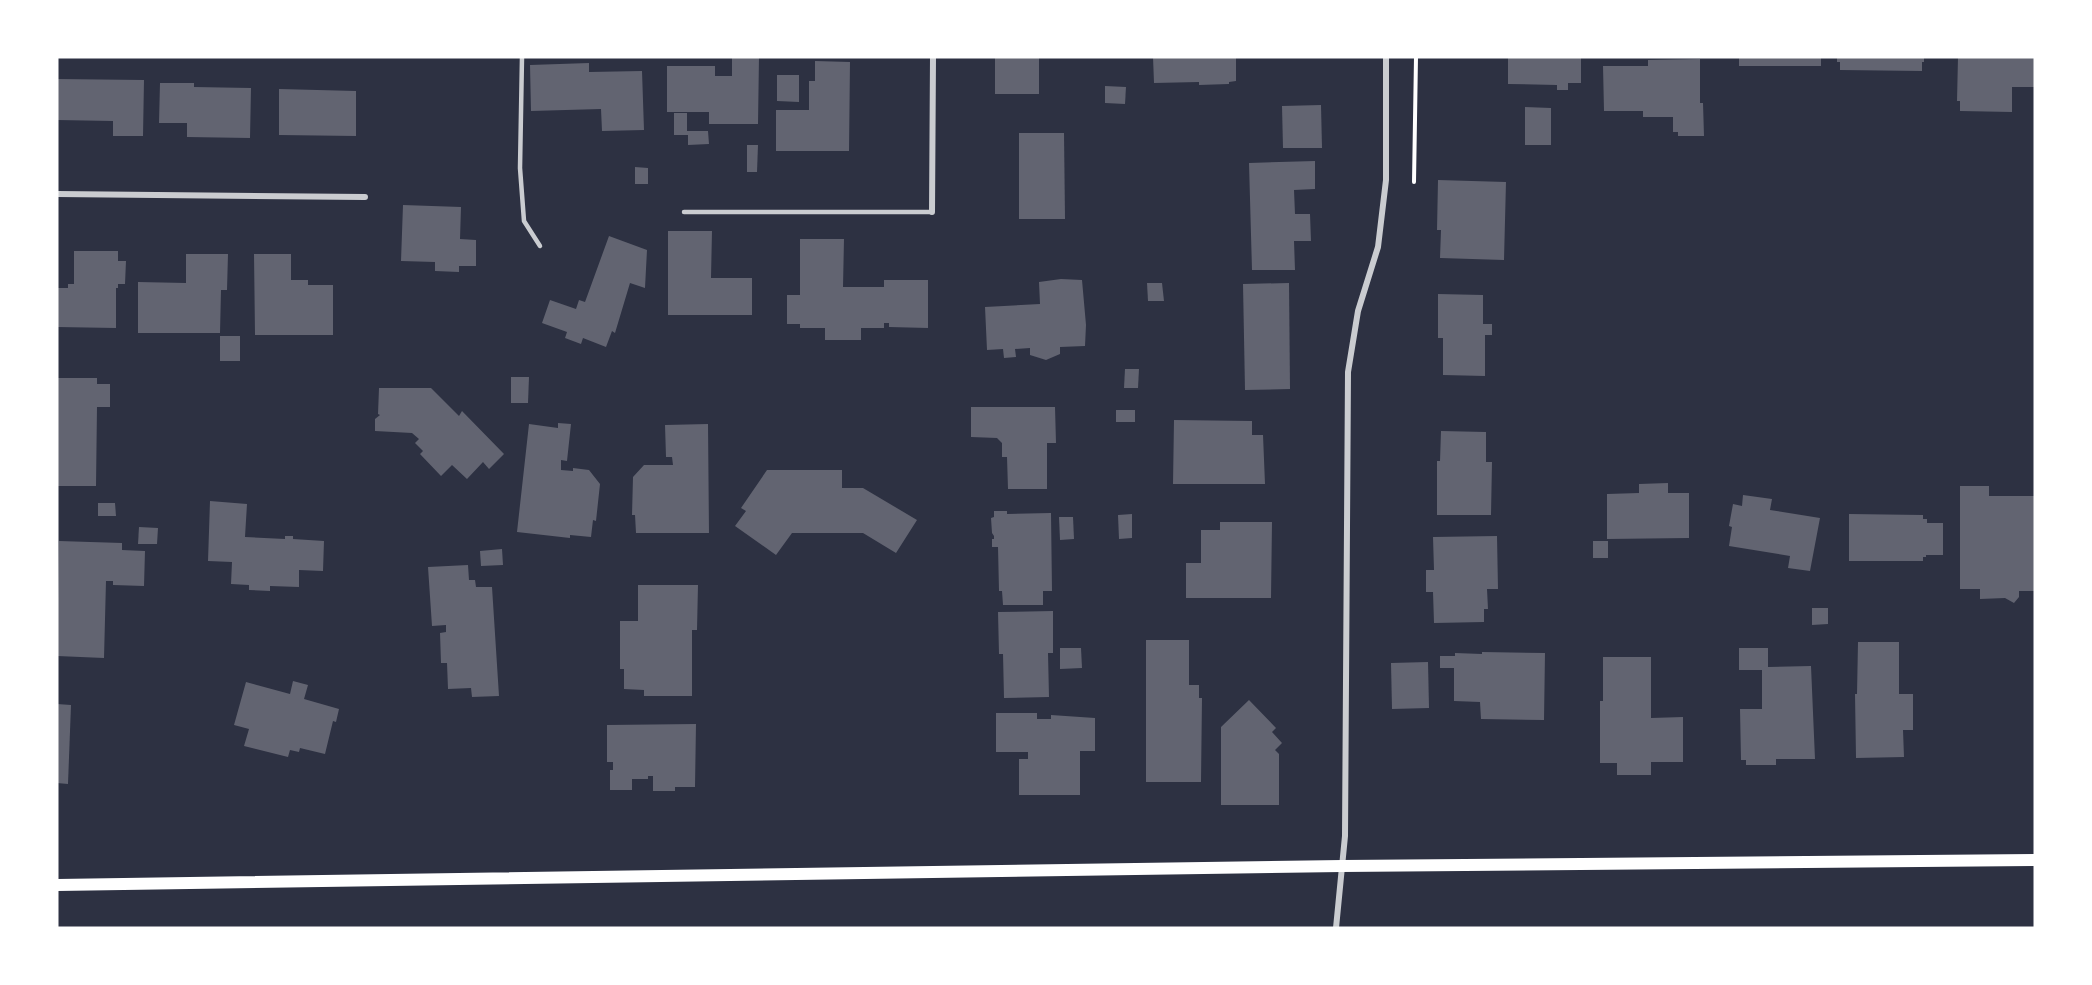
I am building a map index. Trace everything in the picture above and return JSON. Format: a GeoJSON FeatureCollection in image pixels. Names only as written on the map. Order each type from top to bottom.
{"type":"FeatureCollection","features":[{"type":"Feature","properties":{"kind":"main road"},"geometry":{"type":"LineString","coordinates":[[57,885],[1342,866],[2035,860]]}},
{"type":"Feature","properties":{"kind":"street"},"geometry":{"type":"LineString","coordinates":[[932,212],[933,57]]}},
{"type":"Feature","properties":{"kind":"street"},"geometry":{"type":"LineString","coordinates":[[1336,928],[1345,837],[1348,372],[1358,311],[1378,247],[1386,180],[1386,57]]}},
{"type":"Feature","properties":{"kind":"street"},"geometry":{"type":"LineString","coordinates":[[57,194],[365,197]]}},
{"type":"Feature","properties":{"kind":"lane"},"geometry":{"type":"LineString","coordinates":[[522,57],[520,168],[524,221],[540,246]]}},
{"type":"Feature","properties":{"kind":"lane"},"geometry":{"type":"LineString","coordinates":[[684,212],[932,212]]}},
{"type":"Feature","properties":{"kind":"path"},"geometry":{"type":"LineString","coordinates":[[1414,182],[1416,57]]}},
{"type":"Feature","properties":{"kind":"building"},"geometry":{"type":"Polygon","coordinates":[[[732,57],[759,57],[758,124],[709,124],[709,112],[667,112],[667,66],[715,66],[715,76],[732,76],[732,57]]]}},
{"type":"Feature","properties":{"kind":"building"},"geometry":{"type":"Polygon","coordinates":[[[995,57],[1039,57],[1039,94],[995,94],[995,57]]]}},
{"type":"Feature","properties":{"kind":"building"},"geometry":{"type":"Polygon","coordinates":[[[1153,57],[1236,57],[1236,81],[1229,82],[1229,84],[1199,85],[1199,82],[1154,83],[1153,57]]]}},
{"type":"Feature","properties":{"kind":"building"},"geometry":{"type":"Polygon","coordinates":[[[1508,57],[1581,57],[1581,83],[1568,83],[1568,90],[1557,90],[1557,85],[1508,84],[1508,57]]]}},
{"type":"Feature","properties":{"kind":"building"},"geometry":{"type":"Polygon","coordinates":[[[1739,57],[1821,57],[1821,66],[1739,66],[1739,57]]]}},
{"type":"Feature","properties":{"kind":"building"},"geometry":{"type":"Polygon","coordinates":[[[1837,57],[1924,57],[1924,62],[1922,62],[1922,71],[1840,70],[1837,57]]]}},
{"type":"Feature","properties":{"kind":"building"},"geometry":{"type":"Polygon","coordinates":[[[1958,57],[2035,57],[2035,87],[2012,87],[2012,112],[1960,111],[1960,101],[1957,101],[1958,57]]]}},
{"type":"Feature","properties":{"kind":"building"},"geometry":{"type":"Polygon","coordinates":[[[1700,59],[1700,103],[1703,103],[1704,136],[1678,136],[1678,132],[1673,132],[1673,117],[1643,117],[1643,111],[1604,111],[1603,66],[1648,66],[1648,60],[1700,59]]]}},
{"type":"Feature","properties":{"kind":"building"},"geometry":{"type":"Polygon","coordinates":[[[815,61],[850,62],[849,151],[776,151],[776,110],[809,110],[809,81],[815,81],[815,61]]]}},
{"type":"Feature","properties":{"kind":"building"},"geometry":{"type":"Polygon","coordinates":[[[589,63],[589,72],[642,71],[644,130],[602,131],[601,109],[531,111],[530,65],[589,63]]]}},
{"type":"Feature","properties":{"kind":"building"},"geometry":{"type":"Polygon","coordinates":[[[777,75],[799,75],[799,102],[777,101],[777,75]]]}},
{"type":"Feature","properties":{"kind":"building"},"geometry":{"type":"Polygon","coordinates":[[[57,79],[144,80],[143,136],[113,136],[113,121],[57,120],[57,79]]]}},
{"type":"Feature","properties":{"kind":"building"},"geometry":{"type":"Polygon","coordinates":[[[160,83],[194,83],[194,87],[251,88],[250,138],[187,137],[187,123],[159,123],[160,83]]]}},
{"type":"Feature","properties":{"kind":"building"},"geometry":{"type":"Polygon","coordinates":[[[1105,86],[1126,87],[1125,104],[1105,103],[1105,86]]]}},
{"type":"Feature","properties":{"kind":"building"},"geometry":{"type":"Polygon","coordinates":[[[279,89],[356,91],[356,136],[279,135],[279,89]]]}},
{"type":"Feature","properties":{"kind":"building"},"geometry":{"type":"Polygon","coordinates":[[[1321,105],[1322,148],[1283,148],[1282,106],[1321,105]]]}},
{"type":"Feature","properties":{"kind":"building"},"geometry":{"type":"Polygon","coordinates":[[[1525,107],[1551,108],[1551,145],[1525,145],[1525,107]]]}},
{"type":"Feature","properties":{"kind":"building"},"geometry":{"type":"Polygon","coordinates":[[[674,113],[687,113],[687,131],[708,131],[709,144],[688,145],[688,135],[674,135],[674,113]]]}},
{"type":"Feature","properties":{"kind":"building"},"geometry":{"type":"Polygon","coordinates":[[[1019,133],[1064,133],[1065,219],[1019,219],[1019,133]]]}},
{"type":"Feature","properties":{"kind":"building"},"geometry":{"type":"Polygon","coordinates":[[[747,145],[758,145],[757,172],[747,172],[747,145]]]}},
{"type":"Feature","properties":{"kind":"building"},"geometry":{"type":"Polygon","coordinates":[[[1315,161],[1315,189],[1294,190],[1295,214],[1310,214],[1311,241],[1294,241],[1295,270],[1252,270],[1249,163],[1315,161]]]}},
{"type":"Feature","properties":{"kind":"building"},"geometry":{"type":"Polygon","coordinates":[[[635,167],[648,168],[648,184],[635,184],[635,167]]]}},
{"type":"Feature","properties":{"kind":"building"},"geometry":{"type":"Polygon","coordinates":[[[1438,180],[1506,182],[1504,260],[1440,258],[1441,230],[1437,230],[1438,180]]]}},
{"type":"Feature","properties":{"kind":"building"},"geometry":{"type":"Polygon","coordinates":[[[403,205],[461,207],[460,239],[476,240],[476,266],[459,266],[459,272],[435,271],[435,262],[401,261],[403,205]]]}},
{"type":"Feature","properties":{"kind":"building"},"geometry":{"type":"Polygon","coordinates":[[[668,231],[712,231],[711,278],[752,278],[752,315],[668,315],[668,231]]]}},
{"type":"Feature","properties":{"kind":"building"},"geometry":{"type":"Polygon","coordinates":[[[609,236],[647,250],[645,288],[630,283],[615,333],[612,331],[606,347],[583,338],[581,344],[565,338],[567,332],[542,323],[550,300],[576,309],[579,300],[585,302],[609,236]]]}},
{"type":"Feature","properties":{"kind":"building"},"geometry":{"type":"Polygon","coordinates":[[[800,239],[844,239],[843,287],[884,287],[884,280],[928,280],[928,328],[889,327],[889,323],[884,323],[884,328],[861,328],[861,340],[825,340],[825,328],[800,328],[800,324],[787,324],[787,295],[800,295],[800,239]]]}},
{"type":"Feature","properties":{"kind":"building"},"geometry":{"type":"Polygon","coordinates":[[[74,251],[118,251],[118,261],[126,261],[125,284],[118,284],[116,288],[116,328],[57,327],[57,288],[68,288],[68,284],[74,284],[74,251]]]}},
{"type":"Feature","properties":{"kind":"building"},"geometry":{"type":"Polygon","coordinates":[[[186,254],[228,254],[227,290],[221,290],[220,333],[138,333],[138,282],[186,283],[186,254]]]}},
{"type":"Feature","properties":{"kind":"building"},"geometry":{"type":"Polygon","coordinates":[[[254,254],[291,254],[291,280],[308,280],[308,285],[333,285],[333,335],[255,335],[254,254]]]}},
{"type":"Feature","properties":{"kind":"building"},"geometry":{"type":"Polygon","coordinates":[[[1061,279],[1082,280],[1086,325],[1085,346],[1060,347],[1060,354],[1046,360],[1030,355],[1030,348],[1015,349],[1016,357],[1004,358],[1003,349],[987,350],[985,307],[1040,304],[1039,282],[1061,279]]]}},
{"type":"Feature","properties":{"kind":"building"},"geometry":{"type":"Polygon","coordinates":[[[1147,283],[1162,283],[1164,301],[1148,301],[1147,283]]]}},
{"type":"Feature","properties":{"kind":"building"},"geometry":{"type":"Polygon","coordinates":[[[1289,283],[1290,389],[1245,390],[1243,284],[1289,283]]]}},
{"type":"Feature","properties":{"kind":"building"},"geometry":{"type":"Polygon","coordinates":[[[1438,294],[1483,295],[1483,324],[1492,324],[1492,335],[1485,335],[1485,376],[1443,375],[1443,338],[1438,338],[1438,294]]]}},
{"type":"Feature","properties":{"kind":"building"},"geometry":{"type":"Polygon","coordinates":[[[220,336],[240,336],[240,361],[220,361],[220,336]]]}},
{"type":"Feature","properties":{"kind":"building"},"geometry":{"type":"Polygon","coordinates":[[[1125,369],[1139,369],[1138,388],[1124,388],[1125,369]]]}},
{"type":"Feature","properties":{"kind":"building"},"geometry":{"type":"Polygon","coordinates":[[[511,377],[529,377],[528,403],[511,403],[511,377]]]}},
{"type":"Feature","properties":{"kind":"building"},"geometry":{"type":"Polygon","coordinates":[[[57,378],[97,378],[97,384],[110,384],[110,407],[97,407],[96,486],[57,486],[57,378]]]}},
{"type":"Feature","properties":{"kind":"building"},"geometry":{"type":"Polygon","coordinates":[[[379,388],[431,388],[459,416],[462,411],[504,454],[489,469],[483,462],[467,479],[452,465],[441,476],[420,454],[423,451],[415,443],[419,439],[412,433],[375,431],[375,419],[380,415],[378,414],[379,388]]]}},
{"type":"Feature","properties":{"kind":"building"},"geometry":{"type":"Polygon","coordinates":[[[971,407],[1055,407],[1056,443],[1047,443],[1047,489],[1008,489],[1007,457],[1002,457],[1002,443],[997,438],[971,437],[971,407]]]}},
{"type":"Feature","properties":{"kind":"building"},"geometry":{"type":"Polygon","coordinates":[[[1116,410],[1135,410],[1135,422],[1116,422],[1116,410]]]}},
{"type":"Feature","properties":{"kind":"building"},"geometry":{"type":"Polygon","coordinates":[[[1174,420],[1252,421],[1252,435],[1263,435],[1265,484],[1173,484],[1174,420]]]}},
{"type":"Feature","properties":{"kind":"building"},"geometry":{"type":"Polygon","coordinates":[[[558,423],[571,424],[567,461],[561,460],[561,470],[573,471],[573,468],[589,470],[600,484],[596,521],[593,520],[591,537],[570,535],[570,538],[517,532],[529,424],[558,428],[558,423]]]}},
{"type":"Feature","properties":{"kind":"building"},"geometry":{"type":"Polygon","coordinates":[[[708,424],[709,533],[636,533],[635,515],[632,515],[633,477],[644,465],[673,465],[672,457],[666,457],[665,425],[708,424]]]}},
{"type":"Feature","properties":{"kind":"building"},"geometry":{"type":"Polygon","coordinates":[[[1441,431],[1486,432],[1486,462],[1492,462],[1491,515],[1437,515],[1437,461],[1440,461],[1441,431]]]}},
{"type":"Feature","properties":{"kind":"building"},"geometry":{"type":"Polygon","coordinates":[[[767,470],[842,470],[842,488],[863,488],[917,520],[896,553],[863,533],[792,533],[776,555],[735,526],[746,511],[741,508],[767,470]]]}},
{"type":"Feature","properties":{"kind":"building"},"geometry":{"type":"Polygon","coordinates":[[[1668,483],[1668,493],[1689,493],[1689,538],[1607,539],[1607,494],[1639,493],[1639,484],[1668,483]]]}},
{"type":"Feature","properties":{"kind":"building"},"geometry":{"type":"Polygon","coordinates":[[[1960,486],[1989,486],[1989,496],[2035,496],[2035,591],[2019,591],[2019,597],[2014,603],[2005,598],[1980,599],[1980,589],[1960,589],[1960,486]]]}},
{"type":"Feature","properties":{"kind":"building"},"geometry":{"type":"Polygon","coordinates":[[[1743,495],[1772,499],[1770,510],[1820,518],[1810,571],[1788,568],[1790,556],[1729,546],[1732,527],[1729,526],[1733,504],[1742,506],[1743,495]]]}},
{"type":"Feature","properties":{"kind":"building"},"geometry":{"type":"Polygon","coordinates":[[[210,501],[247,504],[245,537],[285,539],[285,536],[293,536],[293,539],[324,541],[323,571],[299,570],[299,587],[270,586],[270,591],[249,590],[249,585],[231,584],[232,562],[208,561],[210,501]]]}},
{"type":"Feature","properties":{"kind":"building"},"geometry":{"type":"Polygon","coordinates":[[[98,503],[115,503],[116,516],[98,516],[98,503]]]}},
{"type":"Feature","properties":{"kind":"building"},"geometry":{"type":"Polygon","coordinates":[[[994,511],[1007,511],[1007,514],[1051,513],[1052,591],[1043,591],[1043,605],[1003,605],[1002,591],[999,591],[998,547],[992,547],[994,536],[991,518],[994,517],[994,511]]]}},
{"type":"Feature","properties":{"kind":"building"},"geometry":{"type":"Polygon","coordinates":[[[1132,514],[1132,538],[1119,539],[1118,515],[1132,514]]]}},
{"type":"Feature","properties":{"kind":"building"},"geometry":{"type":"Polygon","coordinates":[[[1849,514],[1923,515],[1927,523],[1943,523],[1943,555],[1926,555],[1923,561],[1849,561],[1849,514]]]}},
{"type":"Feature","properties":{"kind":"building"},"geometry":{"type":"Polygon","coordinates":[[[1059,517],[1073,517],[1074,539],[1060,540],[1059,517]]]}},
{"type":"Feature","properties":{"kind":"building"},"geometry":{"type":"Polygon","coordinates":[[[1220,522],[1272,522],[1271,598],[1186,598],[1186,563],[1201,563],[1201,530],[1220,530],[1220,522]]]}},
{"type":"Feature","properties":{"kind":"building"},"geometry":{"type":"Polygon","coordinates":[[[139,527],[158,528],[157,544],[138,544],[139,527]]]}},
{"type":"Feature","properties":{"kind":"building"},"geometry":{"type":"Polygon","coordinates":[[[1497,536],[1498,589],[1487,589],[1488,609],[1484,609],[1484,622],[1434,623],[1433,592],[1426,592],[1426,570],[1434,570],[1433,537],[1497,536]]]}},
{"type":"Feature","properties":{"kind":"building"},"geometry":{"type":"Polygon","coordinates":[[[59,541],[122,543],[122,550],[145,551],[144,586],[113,585],[113,581],[106,581],[104,658],[57,656],[59,541]]]}},
{"type":"Feature","properties":{"kind":"building"},"geometry":{"type":"Polygon","coordinates":[[[1593,541],[1608,541],[1608,558],[1593,558],[1593,541]]]}},
{"type":"Feature","properties":{"kind":"building"},"geometry":{"type":"Polygon","coordinates":[[[502,549],[503,565],[481,566],[480,551],[502,549]]]}},
{"type":"Feature","properties":{"kind":"building"},"geometry":{"type":"Polygon","coordinates":[[[468,565],[469,580],[475,580],[476,587],[492,587],[499,696],[472,697],[471,688],[448,689],[447,663],[441,663],[440,633],[446,632],[446,625],[432,626],[428,567],[468,565]]]}},
{"type":"Feature","properties":{"kind":"building"},"geometry":{"type":"Polygon","coordinates":[[[638,585],[698,585],[697,630],[692,630],[692,696],[644,696],[644,690],[624,689],[624,669],[620,669],[620,621],[638,621],[638,585]]]}},
{"type":"Feature","properties":{"kind":"building"},"geometry":{"type":"Polygon","coordinates":[[[1812,608],[1828,608],[1828,624],[1812,625],[1812,608]]]}},
{"type":"Feature","properties":{"kind":"building"},"geometry":{"type":"Polygon","coordinates":[[[1053,611],[1053,653],[1048,653],[1049,697],[1004,698],[1003,654],[999,654],[998,612],[1053,611]]]}},
{"type":"Feature","properties":{"kind":"building"},"geometry":{"type":"Polygon","coordinates":[[[1146,640],[1189,640],[1189,685],[1199,685],[1199,698],[1202,698],[1201,782],[1146,782],[1146,640]]]}},
{"type":"Feature","properties":{"kind":"building"},"geometry":{"type":"Polygon","coordinates":[[[1858,642],[1899,642],[1899,694],[1913,694],[1913,730],[1903,730],[1904,757],[1856,758],[1855,694],[1857,694],[1858,642]]]}},
{"type":"Feature","properties":{"kind":"building"},"geometry":{"type":"Polygon","coordinates":[[[1060,648],[1081,648],[1082,668],[1060,669],[1060,648]]]}},
{"type":"Feature","properties":{"kind":"building"},"geometry":{"type":"Polygon","coordinates":[[[1739,648],[1768,648],[1768,667],[1811,666],[1815,759],[1776,759],[1776,765],[1746,765],[1746,760],[1741,760],[1740,709],[1762,709],[1762,670],[1739,670],[1739,648]]]}},
{"type":"Feature","properties":{"kind":"building"},"geometry":{"type":"Polygon","coordinates":[[[1482,652],[1545,653],[1544,720],[1481,719],[1480,702],[1454,701],[1454,668],[1440,668],[1440,656],[1455,656],[1455,653],[1482,654],[1482,652]]]}},
{"type":"Feature","properties":{"kind":"building"},"geometry":{"type":"Polygon","coordinates":[[[1603,657],[1651,657],[1651,718],[1683,717],[1683,762],[1651,762],[1651,775],[1617,775],[1617,763],[1600,763],[1603,657]]]}},
{"type":"Feature","properties":{"kind":"building"},"geometry":{"type":"Polygon","coordinates":[[[1428,662],[1429,708],[1392,709],[1391,663],[1428,662]]]}},
{"type":"Feature","properties":{"kind":"building"},"geometry":{"type":"Polygon","coordinates":[[[293,681],[308,685],[304,699],[339,709],[336,722],[333,721],[325,754],[300,748],[299,752],[290,750],[288,757],[244,746],[249,729],[234,725],[246,682],[290,694],[293,681]]]}},
{"type":"Feature","properties":{"kind":"building"},"geometry":{"type":"Polygon","coordinates":[[[1249,700],[1276,728],[1272,732],[1282,743],[1275,750],[1279,754],[1279,805],[1221,805],[1221,727],[1249,700]]]}},
{"type":"Feature","properties":{"kind":"building"},"geometry":{"type":"Polygon","coordinates":[[[57,704],[71,705],[68,784],[57,783],[57,704]]]}},
{"type":"Feature","properties":{"kind":"building"},"geometry":{"type":"Polygon","coordinates":[[[996,713],[1037,713],[1037,719],[1051,719],[1051,715],[1095,718],[1095,751],[1080,751],[1080,795],[1019,795],[1019,759],[1028,759],[1028,752],[996,752],[996,713]]]}},
{"type":"Feature","properties":{"kind":"building"},"geometry":{"type":"Polygon","coordinates":[[[696,724],[695,787],[675,787],[675,791],[653,791],[653,776],[648,776],[648,779],[632,779],[632,790],[610,790],[610,770],[613,770],[613,762],[607,762],[607,725],[696,724]]]}}]}
